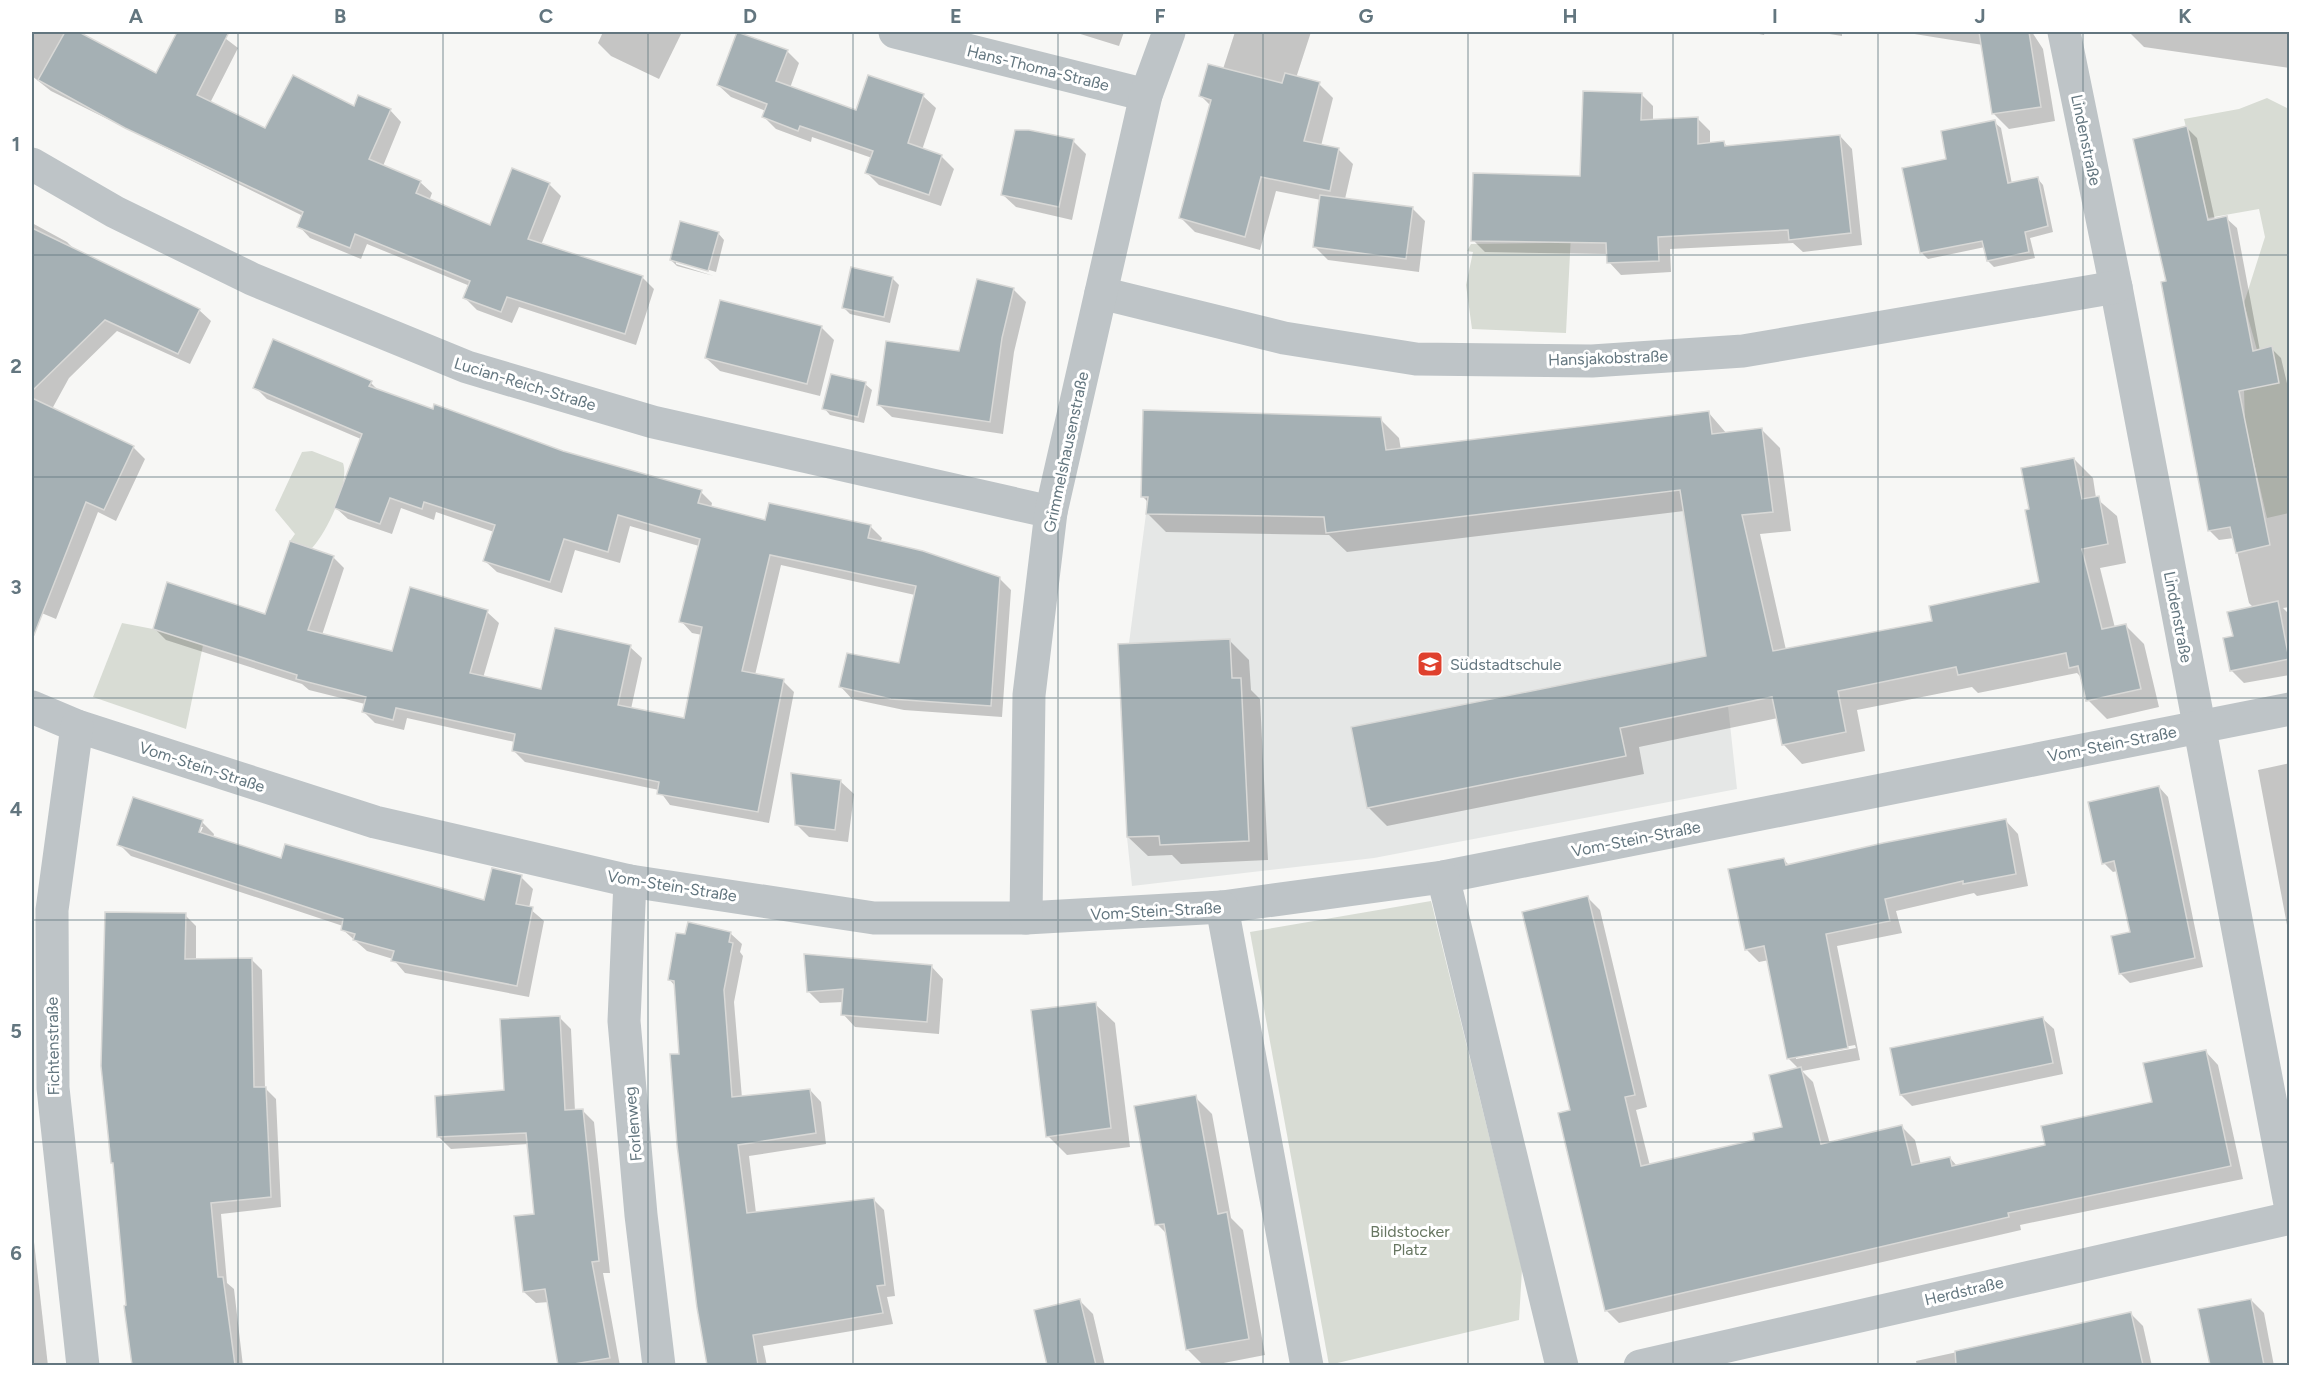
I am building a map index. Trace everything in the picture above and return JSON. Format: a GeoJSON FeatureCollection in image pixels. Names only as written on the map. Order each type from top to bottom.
{"type":"FeatureCollection","features":[{"type":"Feature","properties":{"kind":"street","name":"Hans-Thoma-Straße"},"geometry":{"type":"LineString","coordinates":[[895,32],[1146,95]]}},
{"type":"Feature","properties":{"kind":"street","name":"Grimmelshausenstraße"},"geometry":{"type":"LineString","coordinates":[[1026,918],[1029,694],[1051,512],[1146,95],[1169,32]]}},
{"type":"Feature","properties":{"kind":"street","name":"Lindenstraße"},"geometry":{"type":"LineString","coordinates":[[2064,32],[2116,287],[2289,1204]]}},
{"type":"Feature","properties":{"kind":"street","name":"Lucian-Reich-Straße"},"geometry":{"type":"LineString","coordinates":[[32,164],[116,212],[252,279],[468,367],[653,422],[1051,512]]}},
{"type":"Feature","properties":{"kind":"street","name":"Hansjakobstraße"},"geometry":{"type":"LineString","coordinates":[[1101,292],[1284,338],[1416,359],[1592,361],[1743,351],[2116,287]]}},
{"type":"Feature","properties":{"kind":"street","name":"Vom-Stein-Straße"},"geometry":{"type":"LineString","coordinates":[[32,707],[76,726],[375,822],[630,881],[874,918],[1026,918],[1222,907],[1443,877],[2289,709]]}},
{"type":"Feature","properties":{"kind":"street","name":"Fichtenstraße"},"geometry":{"type":"LineString","coordinates":[[76,726],[52,910],[52,1076],[67,1239],[83,1365]]}},
{"type":"Feature","properties":{"kind":"street"},"geometry":{"type":"LineString","coordinates":[[1443,877],[1562,1365]]}},
{"type":"Feature","properties":{"kind":"street","name":"Forlenweg"},"geometry":{"type":"LineString","coordinates":[[630,881],[624,1020],[641,1215],[659,1365]]}},
{"type":"Feature","properties":{"kind":"street"},"geometry":{"type":"LineString","coordinates":[[1222,907],[1307,1365]]}},
{"type":"Feature","properties":{"kind":"street","name":"Herdstraße"},"geometry":{"type":"LineString","coordinates":[[1648,1364],[2289,1218]]}},
{"type":"Feature","properties":{"kind":"shaded area","name":"Südstadtschule"},"geometry":{"type":"Polygon","coordinates":[[[1143,410],[1386,450],[1709,411],[1712,434],[1762,428],[1773,512],[1718,518],[1728,706],[1737,789],[1374,858],[1132,886],[1127,837],[1118,644],[1129,643],[1146,514],[1146,497],[1141,497],[1143,410]]]}},
{"type":"Feature","properties":{"kind":"green space"},"geometry":{"type":"Polygon","coordinates":[[[2267,98],[2289,109],[2289,513],[2267,518],[2245,423],[2244,390],[2279,383],[2272,347],[2257,350],[2244,303],[2265,237],[2259,209],[2208,218],[2184,119],[2239,109],[2267,98]]]}},
{"type":"Feature","properties":{"kind":"green space"},"geometry":{"type":"Polygon","coordinates":[[[1571,234],[1566,333],[1472,329],[1466,285],[1473,252],[1467,251],[1471,244],[1547,243],[1571,234]]]}},
{"type":"Feature","properties":{"kind":"green space"},"geometry":{"type":"Polygon","coordinates":[[[312,451],[343,463],[344,472],[336,507],[312,548],[290,541],[295,534],[275,510],[302,452],[312,451]]]}},
{"type":"Feature","properties":{"kind":"green space"},"geometry":{"type":"Polygon","coordinates":[[[122,623],[153,629],[203,645],[186,729],[93,697],[122,623]]]}},
{"type":"Feature","properties":{"kind":"green space","name":"Bildstocker Platz"},"geometry":{"type":"Polygon","coordinates":[[[1431,901],[1522,1269],[1519,1320],[1329,1365],[1250,932],[1431,901]]]}},
{"type":"Feature","properties":{"kind":"building"},"geometry":{"type":"Polygon","coordinates":[[[65,32],[79,32],[156,73],[177,32],[229,32],[197,95],[265,128],[293,75],[354,106],[358,95],[391,109],[369,159],[421,181],[416,193],[490,225],[512,168],[550,183],[528,239],[643,276],[625,334],[507,297],[501,312],[463,298],[470,281],[355,234],[350,248],[297,227],[303,212],[125,128],[38,80],[65,32]]]}},
{"type":"Feature","properties":{"kind":"building"},"geometry":{"type":"Polygon","coordinates":[[[737,32],[788,50],[776,81],[856,110],[868,75],[924,94],[908,143],[942,155],[929,195],[865,173],[873,151],[800,126],[798,131],[762,117],[767,104],[717,85],[737,32]]]}},
{"type":"Feature","properties":{"kind":"building"},"geometry":{"type":"Polygon","coordinates":[[[1979,32],[2029,32],[2041,107],[1992,114],[1979,32]]]}},
{"type":"Feature","properties":{"kind":"building"},"geometry":{"type":"Polygon","coordinates":[[[1208,64],[1282,83],[1285,73],[1320,82],[1304,141],[1339,148],[1330,191],[1261,177],[1245,237],[1179,218],[1211,100],[1199,96],[1208,64]]]}},
{"type":"Feature","properties":{"kind":"building"},"geometry":{"type":"Polygon","coordinates":[[[1583,91],[1642,93],[1641,120],[1698,117],[1698,144],[1724,141],[1725,146],[1840,135],[1851,233],[1789,240],[1788,230],[1658,237],[1659,261],[1607,263],[1606,243],[1471,241],[1473,173],[1580,176],[1583,91]]]}},
{"type":"Feature","properties":{"kind":"building"},"geometry":{"type":"Polygon","coordinates":[[[1995,120],[2008,183],[2038,177],[2048,226],[2025,232],[2029,252],[1987,261],[1982,241],[1920,253],[1902,168],[1946,159],[1941,131],[1995,120]]]}},
{"type":"Feature","properties":{"kind":"building"},"geometry":{"type":"Polygon","coordinates":[[[2187,126],[2208,220],[2227,216],[2253,351],[2272,346],[2279,383],[2239,391],[2270,545],[2236,553],[2230,527],[2208,531],[2161,282],[2166,281],[2133,139],[2187,126]]]}},
{"type":"Feature","properties":{"kind":"building"},"geometry":{"type":"Polygon","coordinates":[[[1015,130],[1029,130],[1074,139],[1059,207],[1001,195],[1015,130]]]}},
{"type":"Feature","properties":{"kind":"building"},"geometry":{"type":"Polygon","coordinates":[[[1320,195],[1413,207],[1406,259],[1313,247],[1320,195]]]}},
{"type":"Feature","properties":{"kind":"building"},"geometry":{"type":"Polygon","coordinates":[[[680,221],[719,232],[708,271],[670,260],[680,221]]]}},
{"type":"Feature","properties":{"kind":"building"},"geometry":{"type":"Polygon","coordinates":[[[32,228],[200,309],[178,354],[105,320],[32,391],[32,228]]]}},
{"type":"Feature","properties":{"kind":"building"},"geometry":{"type":"Polygon","coordinates":[[[851,267],[893,277],[884,317],[842,308],[851,267]]]}},
{"type":"Feature","properties":{"kind":"building"},"geometry":{"type":"Polygon","coordinates":[[[977,279],[1014,288],[1002,338],[990,422],[877,405],[886,341],[959,351],[977,279]]]}},
{"type":"Feature","properties":{"kind":"building"},"geometry":{"type":"Polygon","coordinates":[[[720,300],[822,326],[807,384],[705,358],[720,300]]]}},
{"type":"Feature","properties":{"kind":"building"},"geometry":{"type":"Polygon","coordinates":[[[273,339],[372,381],[369,386],[433,409],[434,404],[563,451],[702,490],[698,503],[765,520],[769,503],[871,525],[868,538],[923,551],[1000,577],[991,706],[891,699],[839,687],[847,653],[899,663],[916,586],[770,555],[742,671],[784,679],[758,812],[657,794],[659,782],[512,751],[515,734],[396,708],[393,720],[362,712],[366,697],[296,679],[297,675],[153,629],[167,582],[265,614],[290,541],[334,556],[308,630],[392,651],[410,587],[488,610],[470,673],[541,689],[555,628],[631,645],[618,705],[684,718],[702,627],[679,622],[700,539],[618,515],[608,552],[564,539],[550,582],[483,561],[495,525],[424,502],[422,509],[390,498],[380,524],[334,508],[362,434],[253,388],[273,339]]]}},
{"type":"Feature","properties":{"kind":"building"},"geometry":{"type":"Polygon","coordinates":[[[831,374],[866,382],[858,417],[822,409],[831,374]]]}},
{"type":"Feature","properties":{"kind":"building"},"geometry":{"type":"Polygon","coordinates":[[[32,398],[134,446],[104,510],[86,502],[34,635],[32,634],[32,398]]]}},
{"type":"Feature","properties":{"kind":"building"},"geometry":{"type":"Polygon","coordinates":[[[1143,410],[1381,417],[1386,450],[1709,411],[1712,434],[1762,428],[1773,512],[1742,515],[1773,651],[1932,621],[1929,606],[2039,582],[2025,510],[2029,509],[2021,468],[2074,458],[2082,499],[2099,496],[2108,544],[2082,549],[2102,629],[2126,624],[2141,689],[2086,701],[2078,666],[2069,668],[2066,653],[1958,675],[1956,667],[1838,691],[1846,732],[1782,745],[1772,697],[1620,728],[1626,756],[1367,808],[1351,727],[1706,656],[1680,490],[1326,533],[1324,517],[1146,514],[1148,497],[1141,497],[1143,410]]]}},
{"type":"Feature","properties":{"kind":"building"},"geometry":{"type":"Polygon","coordinates":[[[2278,601],[2289,659],[2230,671],[2223,638],[2233,636],[2227,612],[2278,601]]]}},
{"type":"Feature","properties":{"kind":"building"},"geometry":{"type":"Polygon","coordinates":[[[1230,639],[1232,678],[1241,678],[1249,841],[1160,845],[1159,836],[1127,837],[1118,644],[1230,639]]]}},
{"type":"Feature","properties":{"kind":"building"},"geometry":{"type":"Polygon","coordinates":[[[791,773],[841,780],[835,830],[795,825],[791,773]]]}},
{"type":"Feature","properties":{"kind":"building"},"geometry":{"type":"Polygon","coordinates":[[[2159,786],[2195,958],[2119,974],[2111,936],[2130,932],[2114,861],[2102,864],[2088,802],[2159,786]]]}},
{"type":"Feature","properties":{"kind":"building"},"geometry":{"type":"Polygon","coordinates":[[[133,797],[203,820],[199,832],[281,858],[285,844],[484,900],[492,868],[522,875],[516,904],[533,907],[517,986],[391,961],[394,951],[353,940],[355,934],[341,930],[343,919],[117,845],[133,797]]]}},
{"type":"Feature","properties":{"kind":"building"},"geometry":{"type":"Polygon","coordinates":[[[2006,819],[2016,874],[1963,884],[1963,881],[1885,899],[1890,921],[1826,934],[1848,1048],[1787,1059],[1764,946],[1745,950],[1728,869],[1784,858],[1786,865],[2006,819]]]}},
{"type":"Feature","properties":{"kind":"building"},"geometry":{"type":"Polygon","coordinates":[[[1588,896],[1635,1095],[1625,1097],[1641,1166],[1754,1140],[1753,1133],[1782,1127],[1769,1075],[1801,1067],[1821,1144],[1902,1125],[1912,1165],[1950,1157],[1952,1166],[2045,1145],[2041,1126],[2152,1102],[2143,1063],[2206,1050],[2231,1166],[2008,1213],[2009,1217],[1605,1311],[1558,1113],[1570,1110],[1522,912],[1588,896]]]}},
{"type":"Feature","properties":{"kind":"building"},"geometry":{"type":"Polygon","coordinates":[[[105,912],[186,913],[185,959],[252,958],[254,1087],[266,1087],[271,1197],[211,1203],[218,1277],[223,1277],[235,1365],[132,1365],[124,1306],[126,1305],[113,1163],[111,1163],[101,1066],[105,912]]]}},
{"type":"Feature","properties":{"kind":"building"},"geometry":{"type":"Polygon","coordinates":[[[688,922],[731,932],[729,942],[733,943],[724,990],[732,1097],[810,1089],[816,1133],[738,1145],[747,1213],[874,1198],[885,1285],[877,1286],[883,1313],[753,1335],[758,1365],[707,1365],[697,1308],[677,1145],[670,1054],[679,1054],[674,981],[668,980],[676,933],[685,934],[688,922]]]}},
{"type":"Feature","properties":{"kind":"building"},"geometry":{"type":"Polygon","coordinates":[[[804,954],[932,965],[927,1022],[841,1015],[843,989],[807,992],[804,954]]]}},
{"type":"Feature","properties":{"kind":"building"},"geometry":{"type":"Polygon","coordinates":[[[1096,1002],[1111,1128],[1046,1137],[1031,1010],[1096,1002]]]}},
{"type":"Feature","properties":{"kind":"building"},"geometry":{"type":"Polygon","coordinates":[[[560,1016],[565,1110],[583,1109],[599,1261],[592,1262],[610,1358],[568,1365],[558,1365],[545,1289],[523,1292],[514,1216],[534,1214],[526,1133],[437,1137],[435,1096],[504,1090],[500,1019],[560,1016]]]}},
{"type":"Feature","properties":{"kind":"building"},"geometry":{"type":"Polygon","coordinates":[[[2043,1017],[2053,1063],[1900,1095],[1890,1048],[2043,1017]]]}},
{"type":"Feature","properties":{"kind":"building"},"geometry":{"type":"Polygon","coordinates":[[[1196,1095],[1218,1214],[1227,1212],[1249,1339],[1186,1350],[1164,1224],[1155,1225],[1134,1106],[1196,1095]]]}},
{"type":"Feature","properties":{"kind":"building"},"geometry":{"type":"Polygon","coordinates":[[[1080,1299],[1096,1365],[1047,1365],[1034,1310],[1080,1299]]]}},
{"type":"Feature","properties":{"kind":"building"},"geometry":{"type":"Polygon","coordinates":[[[2251,1299],[2264,1365],[2210,1365],[2198,1309],[2251,1299]]]}},
{"type":"Feature","properties":{"kind":"building"},"geometry":{"type":"Polygon","coordinates":[[[2131,1312],[2143,1365],[1956,1365],[1955,1351],[2131,1312]]]}},
{"type":"Feature","properties":{"kind":"place","name":"Südstadtschule"},"geometry":{"type":"Point","coordinates":[1430,664]}}]}
